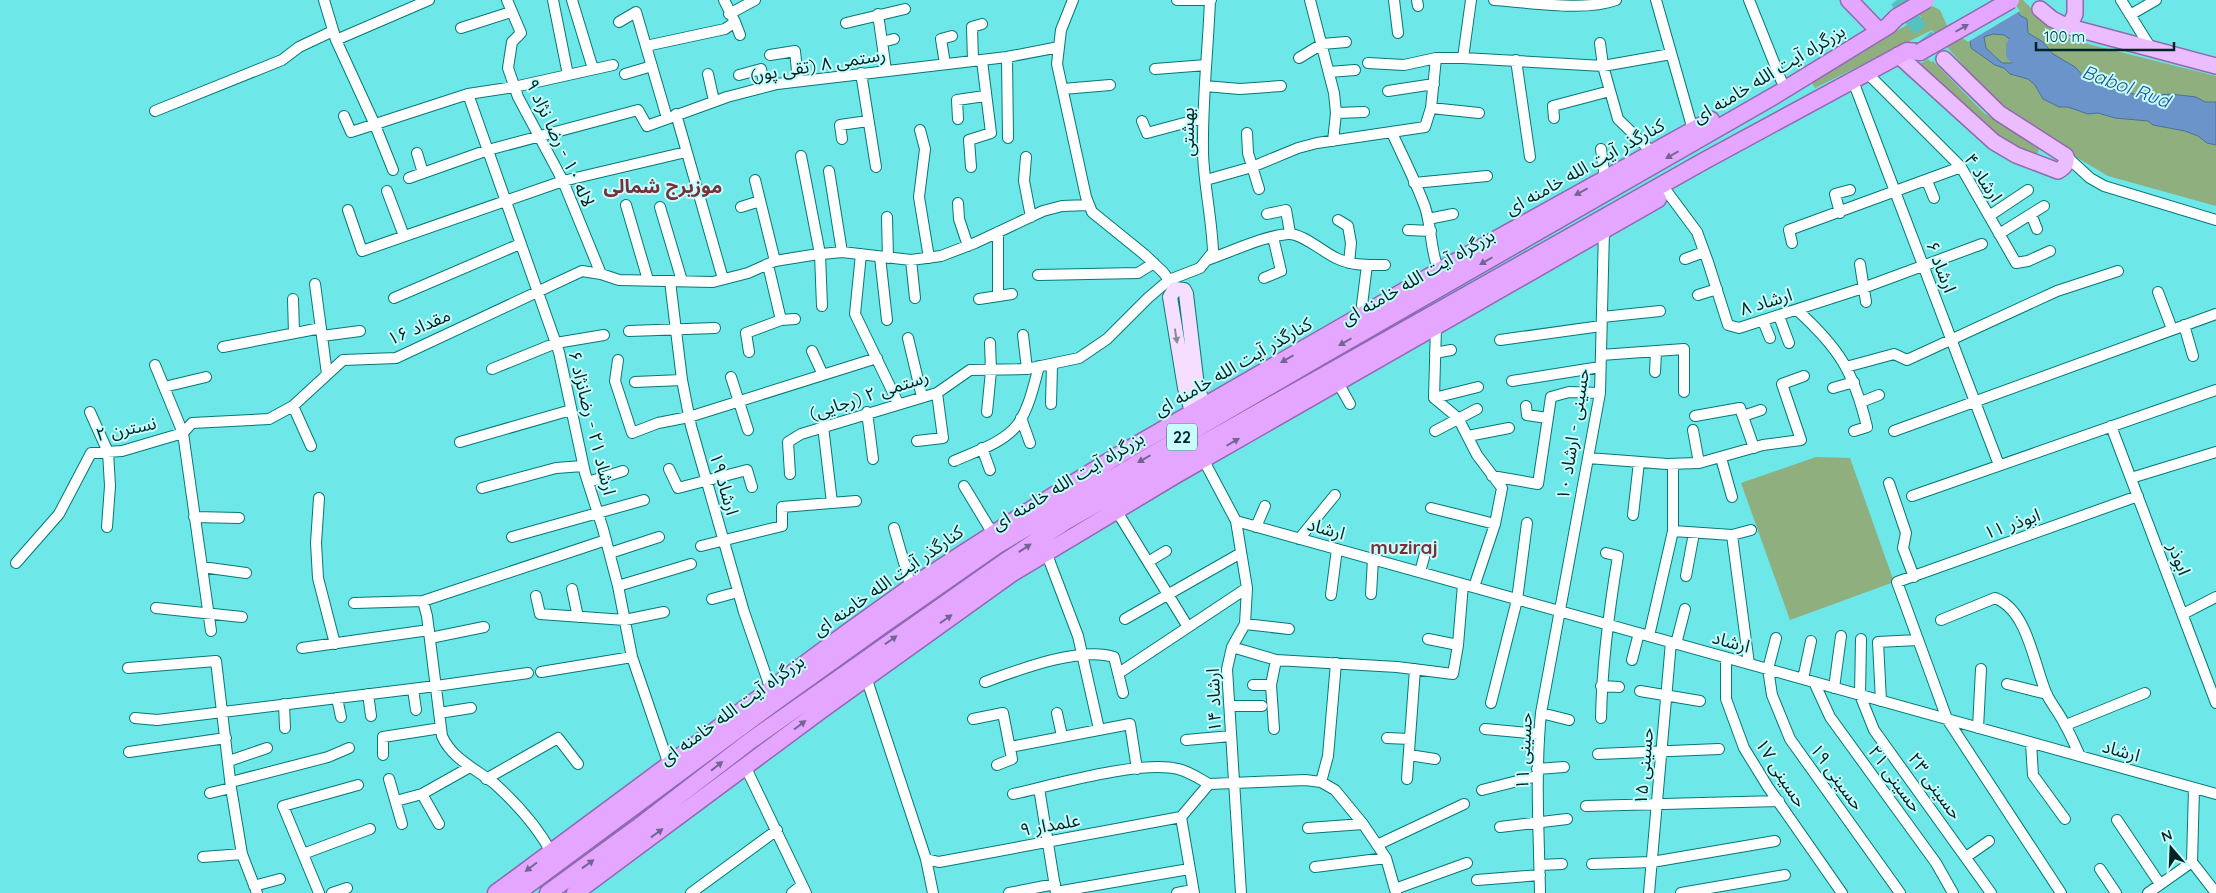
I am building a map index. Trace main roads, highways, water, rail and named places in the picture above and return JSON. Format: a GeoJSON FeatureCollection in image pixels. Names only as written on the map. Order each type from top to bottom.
{"type":"FeatureCollection","features":[{"type":"Feature","properties":{"kind":"highway"},"geometry":{"type":"LineString","coordinates":[[1849,0],[1888,24]]}},
{"type":"Feature","properties":{"kind":"highway","name":"بزرگراه آیت الله خامنه ای"},"geometry":{"type":"LineString","coordinates":[[507,891],[879,618],[1196,405],[1319,348],[1514,245],[1721,120],[1825,65],[1926,0]]}},
{"type":"Feature","properties":{"kind":"highway","name":"بزرگراه آیت الله خامنه ای"},"geometry":{"type":"LineString","coordinates":[[548,893],[625,846],[773,725],[861,662],[1069,528],[1308,390],[1707,165],[1854,79],[2011,0]]}},
{"type":"Feature","properties":{"kind":"highway","name":"کنارگذر آیت الله خامنه ای"},"geometry":{"type":"LineString","coordinates":[[879,618],[911,587],[958,564],[993,534],[1036,514],[1117,456],[1169,428],[1196,405],[1226,394],[1319,348],[1366,313],[1496,239],[1693,130],[1721,120],[1781,80],[1802,70],[1825,65]]}},
{"type":"Feature","properties":{"kind":"highway"},"geometry":{"type":"LineString","coordinates":[[1090,517],[1116,510],[1203,459],[1308,390],[1337,381],[1436,326],[1576,239],[1604,230],[1668,193],[1707,165]]}},
{"type":"Feature","properties":{"kind":"highway"},"geometry":{"type":"LineString","coordinates":[[1496,239],[1514,245]]}},
{"type":"Feature","properties":{"kind":"highway"},"geometry":{"type":"LineString","coordinates":[[575,893],[625,846],[746,768],[783,738],[933,628],[1007,568],[1046,552],[1069,528]]}},
{"type":"Feature","properties":{"kind":"highway","name":"کنارگذر آیت الله خامنه ای"},"geometry":{"type":"LineString","coordinates":[[507,891],[551,852],[672,771],[771,690],[817,664]]}},
{"type":"Feature","properties":{"kind":"highway"},"geometry":{"type":"LineString","coordinates":[[773,725],[783,738]]}},
{"type":"Feature","properties":{"kind":"main road"},"geometry":{"type":"LineString","coordinates":[[2069,27],[2075,14],[2074,0]]}},
{"type":"Feature","properties":{"kind":"main road"},"geometry":{"type":"LineString","coordinates":[[2040,8],[2052,19],[2069,27],[2216,66]]}},
{"type":"Feature","properties":{"kind":"main road"},"geometry":{"type":"LineString","coordinates":[[1907,53],[1990,138],[2016,155],[2058,171],[2064,168],[2067,163],[2066,156],[1999,113],[1944,59]]}},
{"type":"Feature","properties":{"kind":"main road"},"geometry":{"type":"LineString","coordinates":[[1172,285],[1184,290],[1186,294],[1196,405]]}},
{"type":"Feature","properties":{"kind":"water"},"geometry":{"type":"Polygon","coordinates":[[[2013,6],[2021,16],[2027,19],[2028,33],[2043,42],[2053,54],[2075,67],[2087,80],[2122,92],[2145,96],[2171,94],[2196,97],[2205,102],[2216,102],[2216,145],[2207,143],[2198,136],[2185,131],[2153,125],[2148,121],[2115,118],[2098,113],[2088,114],[2068,107],[2059,107],[2043,99],[2035,85],[2028,79],[2010,74],[2004,68],[1995,65],[1971,48],[1970,40],[2013,6]],[[1993,34],[1984,37],[1986,48],[2002,63],[2012,63],[2015,59],[2011,40],[2004,35],[1993,34]]]}},
{"type":"Feature","properties":{"kind":"waterway","name":"Babol Rud"},"geometry":{"type":"LineString","coordinates":[[2014,46],[2014,54],[2074,90],[2087,94]]}},
{"type":"Feature","properties":{"kind":"tunnel"},"geometry":{"type":"LineString","coordinates":[[1897,0],[1944,59]]}},
{"type":"Feature","properties":{"kind":"district","name":"موزیرج شمالی"},"geometry":{"type":"Point","coordinates":[663,186]}},
{"type":"Feature","properties":{"kind":"district","name":"muziraj"},"geometry":{"type":"Point","coordinates":[1404,547]}}]}
